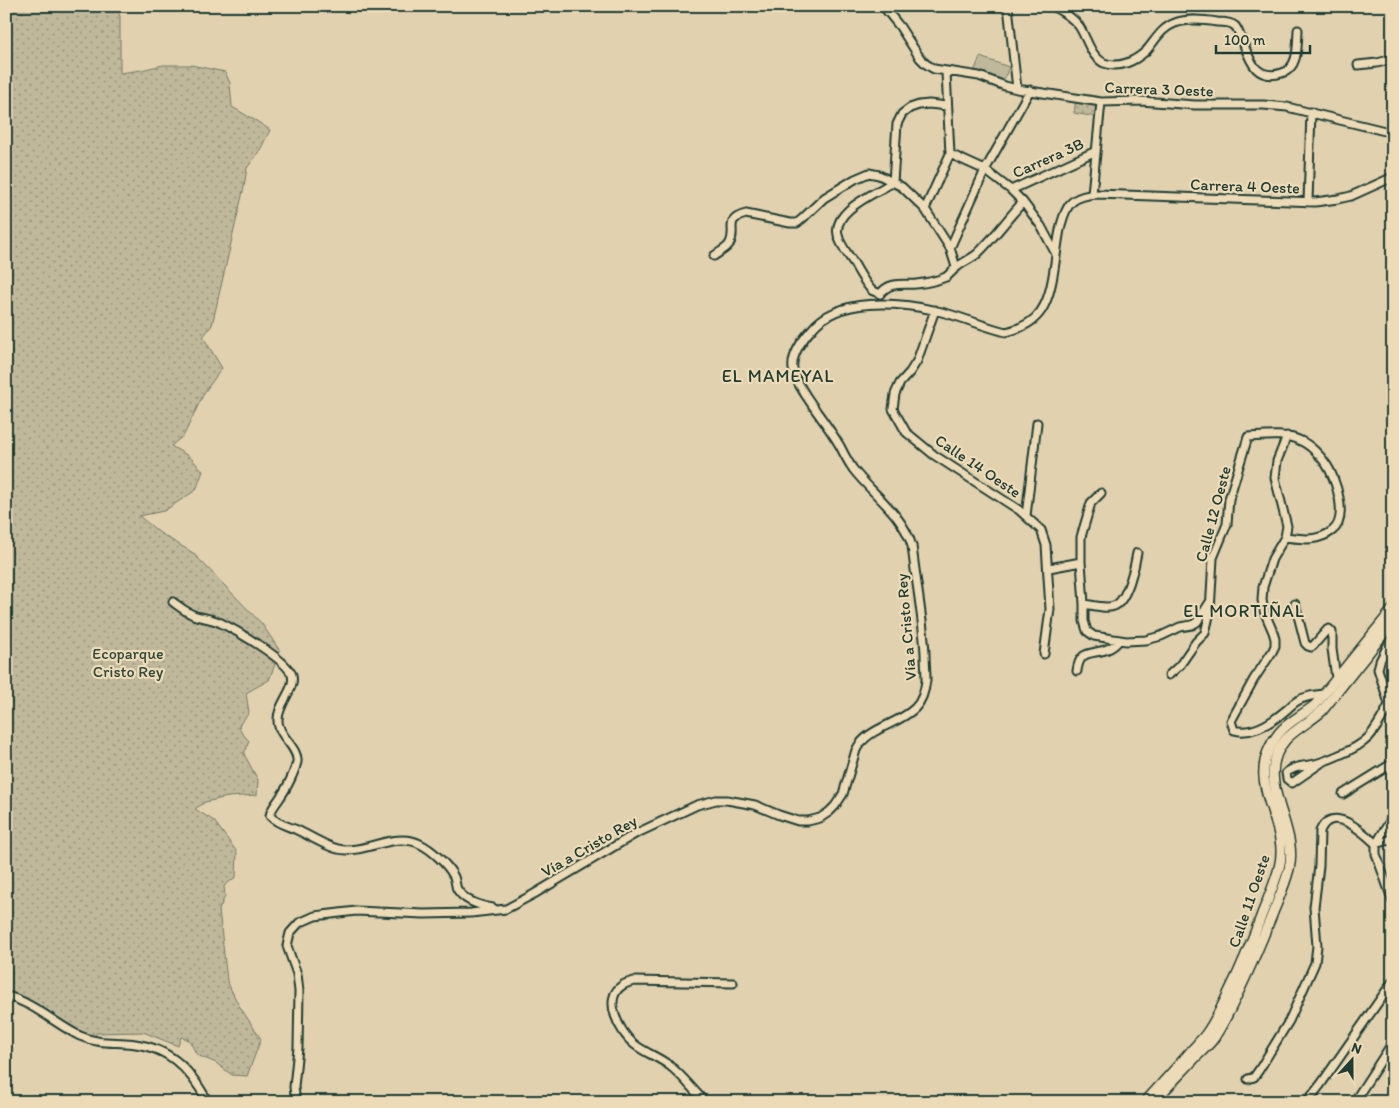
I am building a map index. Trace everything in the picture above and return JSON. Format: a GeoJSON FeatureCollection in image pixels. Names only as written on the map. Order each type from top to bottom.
{"type":"FeatureCollection","features":[{"type":"Feature","properties":{"kind":"main road","name":"Calle 11 Oeste"},"geometry":{"type":"LineString","coordinates":[[1208,1038],[1247,954],[1280,867],[1282,849],[1280,838],[1266,794],[1264,767],[1266,757],[1279,733],[1289,723],[1305,714],[1324,694],[1393,608]]}},
{"type":"Feature","properties":{"kind":"main road","name":"Calle 11 Oeste"},"geometry":{"type":"LineString","coordinates":[[1208,1038],[1223,1025],[1255,958],[1289,869],[1291,849],[1275,792],[1273,778],[1275,760],[1280,748],[1286,739],[1312,720],[1327,705],[1393,622]]}},
{"type":"Feature","properties":{"kind":"main road"},"geometry":{"type":"LineString","coordinates":[[1145,1102],[1208,1038]]}},
{"type":"Feature","properties":{"kind":"main road"},"geometry":{"type":"LineString","coordinates":[[1156,1102],[1208,1038]]}},
{"type":"Feature","properties":{"kind":"street","name":"Carrera 3 Oeste"},"geometry":{"type":"LineString","coordinates":[[883,6],[900,27],[920,58],[934,69],[946,72],[967,73],[1017,89],[1101,102],[1141,101],[1195,105],[1287,107],[1393,133]]}},
{"type":"Feature","properties":{"kind":"street"},"geometry":{"type":"LineString","coordinates":[[1008,6],[1017,89]]}},
{"type":"Feature","properties":{"kind":"street"},"geometry":{"type":"LineString","coordinates":[[1052,6],[1069,16],[1078,26],[1096,57],[1104,63],[1112,65],[1124,65],[1136,59],[1146,51],[1159,33],[1174,23],[1186,20],[1215,21],[1235,26],[1254,68],[1268,75],[1284,73],[1295,62],[1298,30]]}},
{"type":"Feature","properties":{"kind":"street"},"geometry":{"type":"LineString","coordinates":[[1358,65],[1393,59]]}},
{"type":"Feature","properties":{"kind":"street"},"geometry":{"type":"LineString","coordinates":[[925,209],[950,154],[946,72]]}},
{"type":"Feature","properties":{"kind":"street"},"geometry":{"type":"LineString","coordinates":[[950,248],[985,170],[1030,90]]}},
{"type":"Feature","properties":{"kind":"street"},"geometry":{"type":"LineString","coordinates":[[1092,194],[1101,102]]}},
{"type":"Feature","properties":{"kind":"street"},"geometry":{"type":"LineString","coordinates":[[893,182],[897,124],[902,114],[910,108],[919,105],[947,106]]}},
{"type":"Feature","properties":{"kind":"street"},"geometry":{"type":"LineString","coordinates":[[1308,202],[1311,112]]}},
{"type":"Feature","properties":{"kind":"street","name":"Carrera 3B"},"geometry":{"type":"LineString","coordinates":[[1011,190],[1096,152]]}},
{"type":"Feature","properties":{"kind":"street"},"geometry":{"type":"LineString","coordinates":[[950,154],[985,170],[1011,190],[1023,202],[1041,226],[1056,254]]}},
{"type":"Feature","properties":{"kind":"street"},"geometry":{"type":"LineString","coordinates":[[714,256],[729,244],[734,218],[746,214],[797,223],[824,198],[855,179],[869,173],[893,182],[907,191],[925,209],[950,248],[956,267]]}},
{"type":"Feature","properties":{"kind":"street","name":"Carrera 4 Oeste"},"geometry":{"type":"LineString","coordinates":[[1092,194],[1308,202],[1350,196],[1393,177]]}},
{"type":"Feature","properties":{"kind":"street"},"geometry":{"type":"LineString","coordinates":[[883,305],[880,294],[873,291],[868,285],[842,244],[838,234],[838,226],[844,215],[854,205],[893,182]]}},
{"type":"Feature","properties":{"kind":"street","name":"Vía a Cristo Rey"},"geometry":{"type":"LineString","coordinates":[[296,1102],[294,1087],[298,1048],[299,991],[298,974],[287,946],[290,933],[295,926],[304,920],[315,916],[356,911],[424,914],[471,913],[504,909],[534,894],[635,834],[704,803],[727,800],[755,806],[789,819],[808,821],[820,818],[835,806],[843,794],[859,744],[868,736],[908,714],[918,704],[925,687],[926,672],[920,609],[910,538],[900,520],[852,468],[839,444],[806,396],[793,370],[793,361],[801,344],[816,324],[827,315],[840,309],[854,306],[910,306],[935,310],[1006,332],[1015,330],[1035,318],[1042,310],[1049,293],[1062,224],[1067,208],[1071,202],[1092,194]]}},
{"type":"Feature","properties":{"kind":"street","name":"Carrera 3B"},"geometry":{"type":"LineString","coordinates":[[880,294],[889,286],[898,283],[916,284],[933,282],[948,276],[956,267],[975,256],[1023,202]]}},
{"type":"Feature","properties":{"kind":"street","name":"Calle 14 Oeste"},"geometry":{"type":"LineString","coordinates":[[935,310],[917,361],[895,394],[893,409],[906,432],[934,455],[998,496],[1026,516],[1041,530],[1046,545],[1049,568],[1050,609],[1044,654]]}},
{"type":"Feature","properties":{"kind":"street"},"geometry":{"type":"LineString","coordinates":[[1026,516],[1036,423]]}},
{"type":"Feature","properties":{"kind":"street"},"geometry":{"type":"LineString","coordinates":[[1284,537],[1308,540],[1323,536],[1334,530],[1340,517],[1340,506],[1335,483],[1326,463],[1307,444],[1287,436],[1275,470],[1275,478],[1287,526],[1284,537],[1272,559],[1263,587],[1262,600],[1264,611],[1275,639],[1275,646],[1231,721],[1232,726],[1234,730],[1246,731],[1270,722],[1299,700],[1309,696],[1324,694]]}},
{"type":"Feature","properties":{"kind":"street","name":"Calle 12 Oeste"},"geometry":{"type":"LineString","coordinates":[[1169,675],[1180,665],[1196,642],[1205,633],[1210,612],[1213,558],[1227,524],[1229,499],[1248,437],[1287,436]]}},
{"type":"Feature","properties":{"kind":"street"},"geometry":{"type":"LineString","coordinates":[[1102,492],[1091,503],[1081,537],[1080,562],[1084,621],[1087,631],[1094,636],[1119,640],[1146,640],[1162,636],[1180,627],[1192,625],[1197,622],[1210,602]]}},
{"type":"Feature","properties":{"kind":"street"},"geometry":{"type":"LineString","coordinates":[[1084,604],[1108,607],[1115,606],[1121,601],[1130,582],[1137,553]]}},
{"type":"Feature","properties":{"kind":"street"},"geometry":{"type":"LineString","coordinates":[[1049,568],[1080,562]]}},
{"type":"Feature","properties":{"kind":"street"},"geometry":{"type":"LineString","coordinates":[[173,602],[193,615],[219,622],[276,656],[292,674],[292,686],[278,712],[278,724],[298,758],[283,794],[271,812],[270,816],[274,821],[337,849],[348,850],[404,839],[420,844],[448,867],[454,876],[457,889],[467,899],[487,907],[504,909]]}},
{"type":"Feature","properties":{"kind":"street"},"geometry":{"type":"LineString","coordinates":[[1295,604],[1305,643],[1308,646],[1313,646],[1326,630],[1329,629],[1332,632],[1336,678]]}},
{"type":"Feature","properties":{"kind":"street"},"geometry":{"type":"LineString","coordinates":[[1393,635],[1378,669],[1393,716]]}},
{"type":"Feature","properties":{"kind":"street"},"geometry":{"type":"LineString","coordinates":[[1078,671],[1078,662],[1082,657],[1088,653],[1109,648],[1119,640]]}},
{"type":"Feature","properties":{"kind":"street"},"geometry":{"type":"LineString","coordinates":[[1334,661],[1343,665],[1351,660]]}},
{"type":"Feature","properties":{"kind":"street"},"geometry":{"type":"LineString","coordinates":[[1299,700],[1306,705],[1305,714]]}},
{"type":"Feature","properties":{"kind":"street"},"geometry":{"type":"LineString","coordinates":[[1321,763],[1363,744],[1378,726],[1389,705]]}},
{"type":"Feature","properties":{"kind":"street"},"geometry":{"type":"LineString","coordinates":[[1343,794],[1393,763]]}},
{"type":"Feature","properties":{"kind":"street"},"geometry":{"type":"LineString","coordinates":[[1393,816],[1376,844],[1376,854],[1393,902]]}},
{"type":"Feature","properties":{"kind":"street"},"geometry":{"type":"LineString","coordinates":[[1248,1079],[1254,1077],[1259,1070],[1289,1021],[1315,963],[1317,946],[1314,907],[1322,826],[1332,820],[1345,820],[1376,844]]}},
{"type":"Feature","properties":{"kind":"street"},"geometry":{"type":"LineString","coordinates":[[1376,844],[1393,839]]}},
{"type":"Feature","properties":{"kind":"street"},"geometry":{"type":"LineString","coordinates":[[1307,1102],[1393,980]]}},
{"type":"Feature","properties":{"kind":"street"},"geometry":{"type":"LineString","coordinates":[[705,1102],[671,1066],[634,1044],[617,1020],[613,1009],[613,1001],[616,992],[622,985],[634,981],[733,983]]}},
{"type":"Feature","properties":{"kind":"street"},"geometry":{"type":"LineString","coordinates":[[6,996],[33,1008],[79,1035],[94,1041],[149,1046],[162,1052],[175,1060],[188,1072],[200,1087],[208,1102]]}},
{"type":"Feature","properties":{"kind":"street"},"geometry":{"type":"LineString","coordinates":[[1354,1102],[1393,1042]]}},
{"type":"Feature","properties":{"kind":"green space","name":"Ecoparque Cristo Rey"},"geometry":{"type":"Polygon","coordinates":[[[6,6],[116,6],[120,16],[120,73],[163,65],[191,65],[225,72],[230,83],[232,107],[270,130],[260,150],[247,168],[212,325],[203,337],[222,368],[204,393],[184,435],[171,446],[190,457],[203,471],[196,490],[164,511],[139,516],[160,533],[193,553],[262,624],[280,651],[269,680],[246,693],[249,713],[239,725],[241,732],[249,741],[244,754],[258,780],[257,795],[228,797],[205,802],[195,809],[214,821],[237,852],[236,877],[224,886],[225,896],[219,910],[227,981],[238,1004],[261,1039],[247,1076],[232,1075],[216,1063],[197,1055],[189,1040],[181,1037],[178,1046],[143,1032],[96,1033],[94,1041],[6,996],[6,6]]]}},
{"type":"Feature","properties":{"kind":"green space"},"geometry":{"type":"Polygon","coordinates":[[[980,57],[1009,67],[1003,82],[974,72],[980,57]]]}},
{"type":"Feature","properties":{"kind":"green space"},"geometry":{"type":"Polygon","coordinates":[[[1076,99],[1098,103],[1096,117],[1074,113],[1076,99]]]}},
{"type":"Feature","properties":{"kind":"district","name":"EL MAMEYAL"},"geometry":{"type":"Point","coordinates":[778,376]}},
{"type":"Feature","properties":{"kind":"district","name":"EL MORTIÑAL"},"geometry":{"type":"Point","coordinates":[1244,611]}}]}
